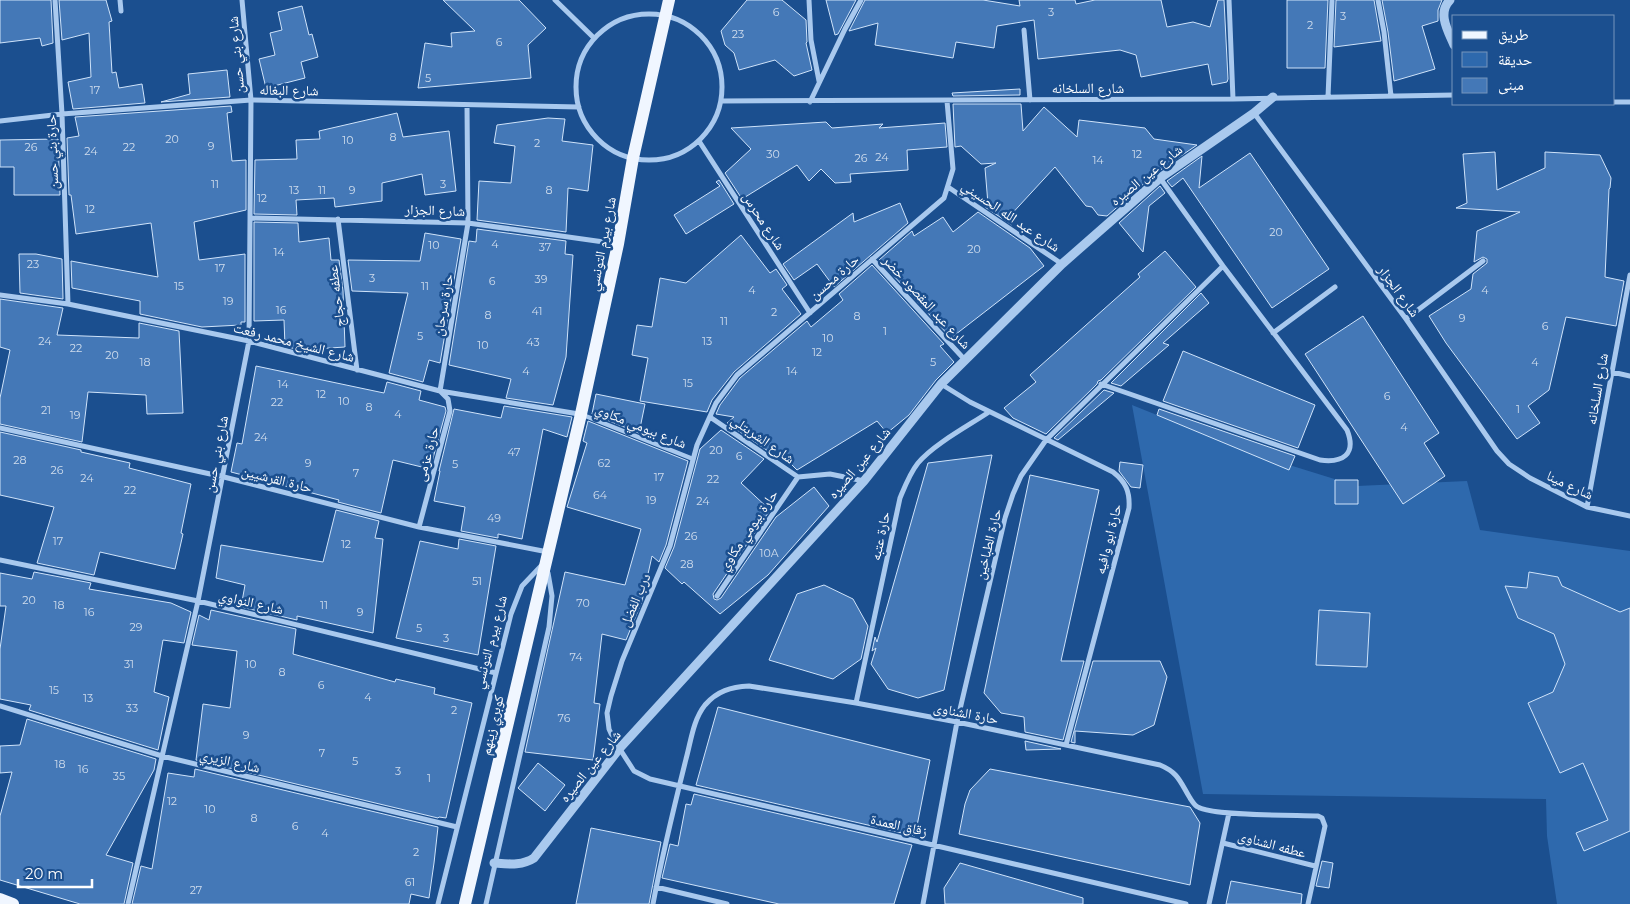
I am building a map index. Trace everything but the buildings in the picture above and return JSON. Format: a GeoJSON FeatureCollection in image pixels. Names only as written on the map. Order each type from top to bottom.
{"type":"FeatureCollection","features":[{"type":"Feature","properties":{"kind":"main road","name":"شارع بيرم التونسي"},"geometry":{"type":"LineString","coordinates":[[546,557],[581,414],[618,244],[633,158],[669,0]]}},
{"type":"Feature","properties":{"kind":"main road","name":"كوبري زينهم"},"geometry":{"type":"LineString","coordinates":[[465,904],[546,557]]}},
{"type":"Feature","properties":{"kind":"main road"},"geometry":{"type":"LineString","coordinates":[[0,899],[12,904]]}},
{"type":"Feature","properties":{"kind":"street","name":"حارة بني حسن"},"geometry":{"type":"LineString","coordinates":[[55,0],[62,114],[68,304]]}},
{"type":"Feature","properties":{"kind":"street"},"geometry":{"type":"LineString","coordinates":[[120,0],[121,11]]}},
{"type":"Feature","properties":{"kind":"street","name":"شارع بني حسن"},"geometry":{"type":"LineString","coordinates":[[128,904],[198,601],[224,477],[249,342],[252,100],[242,0]]}},
{"type":"Feature","properties":{"kind":"street"},"geometry":{"type":"LineString","coordinates":[[554,0],[594,38]]}},
{"type":"Feature","properties":{"kind":"street"},"geometry":{"type":"LineString","coordinates":[[809,0],[811,40],[820,82]]}},
{"type":"Feature","properties":{"kind":"street"},"geometry":{"type":"LineString","coordinates":[[810,102],[861,0]]}},
{"type":"Feature","properties":{"kind":"street"},"geometry":{"type":"LineString","coordinates":[[1230,0],[1233,99]]}},
{"type":"Feature","properties":{"kind":"street"},"geometry":{"type":"LineString","coordinates":[[1378,0],[1384,32],[1391,96]]}},
{"type":"Feature","properties":{"kind":"street"},"geometry":{"type":"LineString","coordinates":[[1450,0],[1446,4],[1443,14],[1452,39]]}},
{"type":"Feature","properties":{"kind":"street"},"geometry":{"type":"LineString","coordinates":[[1328,98],[1332,1]]}},
{"type":"Feature","properties":{"kind":"street"},"geometry":{"type":"LineString","coordinates":[[646,14],[665,15],[686,24],[704,38],[716,57],[718,64],[722,79],[721,101],[713,123],[699,141],[679,154],[657,160],[633,158],[615,152],[600,140],[587,125],[579,107],[576,89],[578,71],[584,53],[594,38],[609,25],[627,17],[646,14]]}},
{"type":"Feature","properties":{"kind":"street"},"geometry":{"type":"LineString","coordinates":[[1024,30],[1030,100]]}},
{"type":"Feature","properties":{"kind":"street","name":"شارع السلخانه"},"geometry":{"type":"LineString","coordinates":[[721,101],[1233,99],[1452,95]]}},
{"type":"Feature","properties":{"kind":"street","name":"شارع عين الصيره"},"geometry":{"type":"LineString","coordinates":[[494,864],[518,864],[534,858],[619,749],[864,481],[941,384],[1062,264],[1160,178],[1254,113],[1273,97]]}},
{"type":"Feature","properties":{"kind":"street","name":"شارع البغاله"},"geometry":{"type":"LineString","coordinates":[[0,121],[62,114],[252,100],[579,107]]}},
{"type":"Feature","properties":{"kind":"street","name":"حارة محسن"},"geometry":{"type":"LineString","coordinates":[[693,459],[697,445],[716,403],[737,375],[944,198],[953,169],[947,101]]}},
{"type":"Feature","properties":{"kind":"street"},"geometry":{"type":"LineString","coordinates":[[1615,102],[1630,102]]}},
{"type":"Feature","properties":{"kind":"street","name":"حارة سرحان"},"geometry":{"type":"LineString","coordinates":[[440,392],[468,223],[468,105]]}},
{"type":"Feature","properties":{"kind":"street","name":"شارع الجزار"},"geometry":{"type":"LineString","coordinates":[[1254,113],[1406,319],[1497,451],[1509,464],[1530,478]]}},
{"type":"Feature","properties":{"kind":"street","name":"شارع محرس"},"geometry":{"type":"LineString","coordinates":[[699,141],[810,313]]}},
{"type":"Feature","properties":{"kind":"street"},"geometry":{"type":"LineString","coordinates":[[1102,384],[1309,457],[1332,462],[1339,460],[1350,451],[1351,444],[1347,430],[1273,334],[1160,178]]}},
{"type":"Feature","properties":{"kind":"street","name":"شارع عبد الله الحسيني"},"geometry":{"type":"LineString","coordinates":[[948,187],[1062,264]]}},
{"type":"Feature","properties":{"kind":"street","name":"شارع الجزار"},"geometry":{"type":"LineString","coordinates":[[250,218],[338,218],[468,223],[618,244]]}},
{"type":"Feature","properties":{"kind":"street","name":"عطفه حجاج"},"geometry":{"type":"LineString","coordinates":[[338,218],[357,370]]}},
{"type":"Feature","properties":{"kind":"street","name":"شارع عبد المقصود خضر"},"geometry":{"type":"LineString","coordinates":[[872,259],[965,360]]}},
{"type":"Feature","properties":{"kind":"street"},"geometry":{"type":"LineString","coordinates":[[1406,319],[1483,261]]}},
{"type":"Feature","properties":{"kind":"street","name":"حارة الطباخين"},"geometry":{"type":"LineString","coordinates":[[923,904],[957,722],[1008,510],[1021,476],[1046,440],[1223,266]]}},
{"type":"Feature","properties":{"kind":"street","name":"شارع السلخانه"},"geometry":{"type":"LineString","coordinates":[[1587,507],[1630,274]]}},
{"type":"Feature","properties":{"kind":"street"},"geometry":{"type":"LineString","coordinates":[[1273,334],[1335,287]]}},
{"type":"Feature","properties":{"kind":"street","name":"شارع الشيخ محمد رفعت"},"geometry":{"type":"LineString","coordinates":[[0,294],[68,304],[249,342],[440,392],[581,414]]}},
{"type":"Feature","properties":{"kind":"street"},"geometry":{"type":"LineString","coordinates":[[1612,372],[1630,376]]}},
{"type":"Feature","properties":{"kind":"street","name":"حارة ابو وافيه"},"geometry":{"type":"LineString","coordinates":[[941,384],[989,412],[1113,472],[1121,478],[1127,487],[1129,508],[1066,746]]}},
{"type":"Feature","properties":{"kind":"street","name":"حارة عزمى"},"geometry":{"type":"LineString","coordinates":[[419,527],[450,411],[448,399],[440,392]]}},
{"type":"Feature","properties":{"kind":"street","name":"حارة عتبه"},"geometry":{"type":"LineString","coordinates":[[856,704],[900,498],[907,482],[918,463],[932,451],[989,412]]}},
{"type":"Feature","properties":{"kind":"street","name":"شارع بيومي مكاوي"},"geometry":{"type":"LineString","coordinates":[[581,414],[693,459]]}},
{"type":"Feature","properties":{"kind":"street","name":"شارع الشربتلي"},"geometry":{"type":"LineString","coordinates":[[710,417],[798,477],[830,474],[864,481]]}},
{"type":"Feature","properties":{"kind":"street","name":"حارة القرشيين"},"geometry":{"type":"LineString","coordinates":[[0,428],[224,477],[419,527],[546,557]]}},
{"type":"Feature","properties":{"kind":"street","name":"درب الفضل"},"geometry":{"type":"LineString","coordinates":[[619,749],[609,729],[607,713],[615,679],[670,546],[693,459]]}},
{"type":"Feature","properties":{"kind":"street","name":"حارة بيومي مكاوي"},"geometry":{"type":"LineString","coordinates":[[717,596],[798,477]]}},
{"type":"Feature","properties":{"kind":"street","name":"شارع مينا"},"geometry":{"type":"LineString","coordinates":[[1530,478],[1587,507],[1630,516]]}},
{"type":"Feature","properties":{"kind":"street","name":"شارع بيرم التونسي"},"geometry":{"type":"LineString","coordinates":[[438,904],[516,597],[522,586],[546,557]]}},
{"type":"Feature","properties":{"kind":"street","name":"شارع بيرم التونسي"},"geometry":{"type":"LineString","coordinates":[[486,904],[549,627],[552,596],[546,557]]}},
{"type":"Feature","properties":{"kind":"street","name":"شارع النواوي"},"geometry":{"type":"LineString","coordinates":[[0,560],[198,601],[496,673]]}},
{"type":"Feature","properties":{"kind":"street","name":"حارة الشناوى"},"geometry":{"type":"LineString","coordinates":[[653,904],[679,786],[697,719],[705,705],[717,695],[731,687],[749,686],[957,722],[1160,765],[1170,769],[1177,776],[1197,807],[1206,810],[1230,813],[1318,816],[1322,818],[1326,826],[1315,866],[1308,904]]}},
{"type":"Feature","properties":{"kind":"street","name":"شارع الزيري"},"geometry":{"type":"LineString","coordinates":[[0,706],[162,756],[457,826]]}},
{"type":"Feature","properties":{"kind":"street","name":"زقاق العمدة"},"geometry":{"type":"LineString","coordinates":[[619,749],[634,771],[650,779],[1186,904]]}},
{"type":"Feature","properties":{"kind":"street"},"geometry":{"type":"LineString","coordinates":[[1209,904],[1230,813]]}},
{"type":"Feature","properties":{"kind":"street","name":"عطفه الشناوى"},"geometry":{"type":"LineString","coordinates":[[1224,842],[1315,866]]}},
{"type":"Feature","properties":{"kind":"street"},"geometry":{"type":"LineString","coordinates":[[656,887],[727,904]]}},
{"type":"Feature","properties":{"kind":"green space"},"geometry":{"type":"Polygon","coordinates":[[[1132,405],[1254,454],[1357,486],[1467,481],[1480,530],[1630,551],[1630,904],[1557,904],[1547,836],[1546,799],[1203,794],[1132,405]]]}}]}
